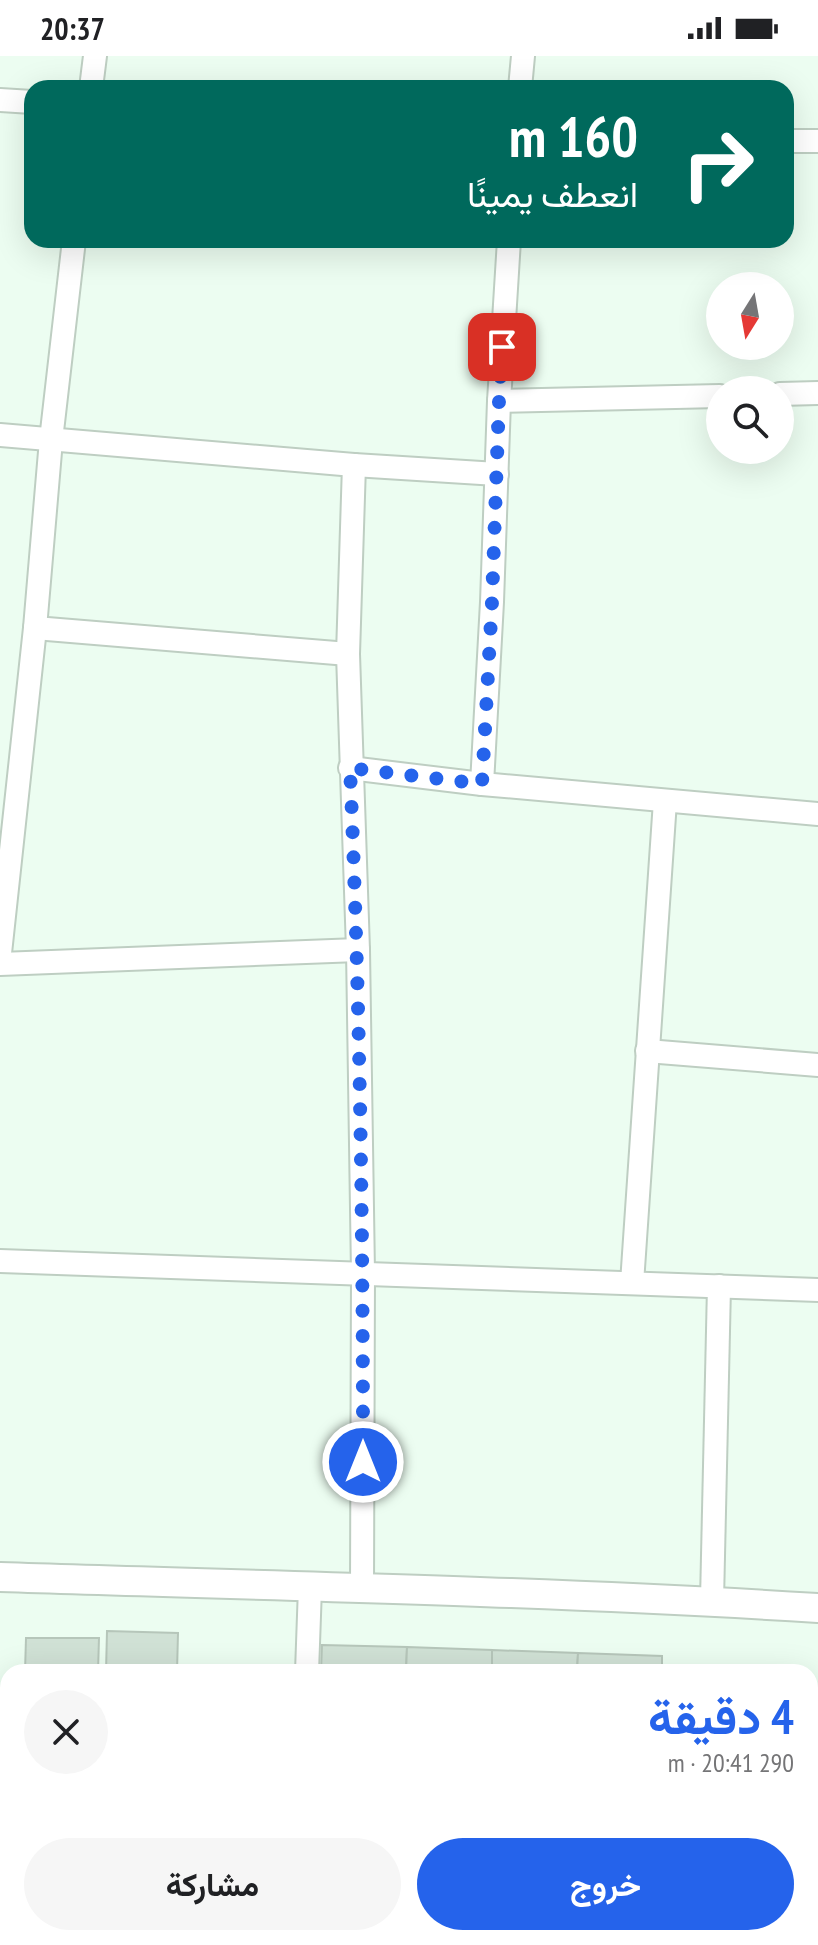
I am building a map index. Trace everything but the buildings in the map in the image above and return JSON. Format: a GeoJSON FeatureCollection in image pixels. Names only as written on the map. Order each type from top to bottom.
{"type":"FeatureCollection","features":[{"type":"Feature","properties":{"kind":"street"},"geometry":{"type":"LineString","coordinates":[[92,80],[95,56]]}},
{"type":"Feature","properties":{"kind":"street"},"geometry":{"type":"LineString","coordinates":[[521,80],[523,56]]}},
{"type":"Feature","properties":{"kind":"street"},"geometry":{"type":"LineString","coordinates":[[0,100],[24,102]]}},
{"type":"Feature","properties":{"kind":"street"},"geometry":{"type":"LineString","coordinates":[[794,141],[818,141]]}},
{"type":"Feature","properties":{"kind":"street"},"geometry":{"type":"LineString","coordinates":[[0,953],[73,248]]}},
{"type":"Feature","properties":{"kind":"street"},"geometry":{"type":"LineString","coordinates":[[482,784],[509,248]]}},
{"type":"Feature","properties":{"kind":"street"},"geometry":{"type":"LineString","coordinates":[[794,394],[818,393]]}},
{"type":"Feature","properties":{"kind":"street"},"geometry":{"type":"LineString","coordinates":[[499,401],[706,396]]}},
{"type":"Feature","properties":{"kind":"street"},"geometry":{"type":"LineString","coordinates":[[0,435],[497,474]]}},
{"type":"Feature","properties":{"kind":"street"},"geometry":{"type":"LineString","coordinates":[[354,465],[348,654],[358,950],[363,1273],[362,1588]]}},
{"type":"Feature","properties":{"kind":"street"},"geometry":{"type":"LineString","coordinates":[[35,628],[348,654]]}},
{"type":"Feature","properties":{"kind":"street"},"geometry":{"type":"LineString","coordinates":[[350,768],[482,784],[818,814]]}},
{"type":"Feature","properties":{"kind":"street"},"geometry":{"type":"LineString","coordinates":[[632,1283],[665,801]]}},
{"type":"Feature","properties":{"kind":"street"},"geometry":{"type":"LineString","coordinates":[[0,964],[358,950]]}},
{"type":"Feature","properties":{"kind":"street"},"geometry":{"type":"LineString","coordinates":[[647,1051],[818,1065]]}},
{"type":"Feature","properties":{"kind":"street"},"geometry":{"type":"LineString","coordinates":[[0,1261],[818,1290]]}},
{"type":"Feature","properties":{"kind":"street"},"geometry":{"type":"LineString","coordinates":[[712,1601],[719,1286]]}},
{"type":"Feature","properties":{"kind":"street"},"geometry":{"type":"LineString","coordinates":[[0,1577],[712,1601],[818,1608]]}},
{"type":"Feature","properties":{"kind":"street"},"geometry":{"type":"LineString","coordinates":[[307,1664],[310,1587]]}},
{"type":"Feature","properties":{"kind":"route"},"geometry":{"type":"LineString","coordinates":[[363,1462],[358,979],[350,768],[482,784],[502,347]]}}]}
